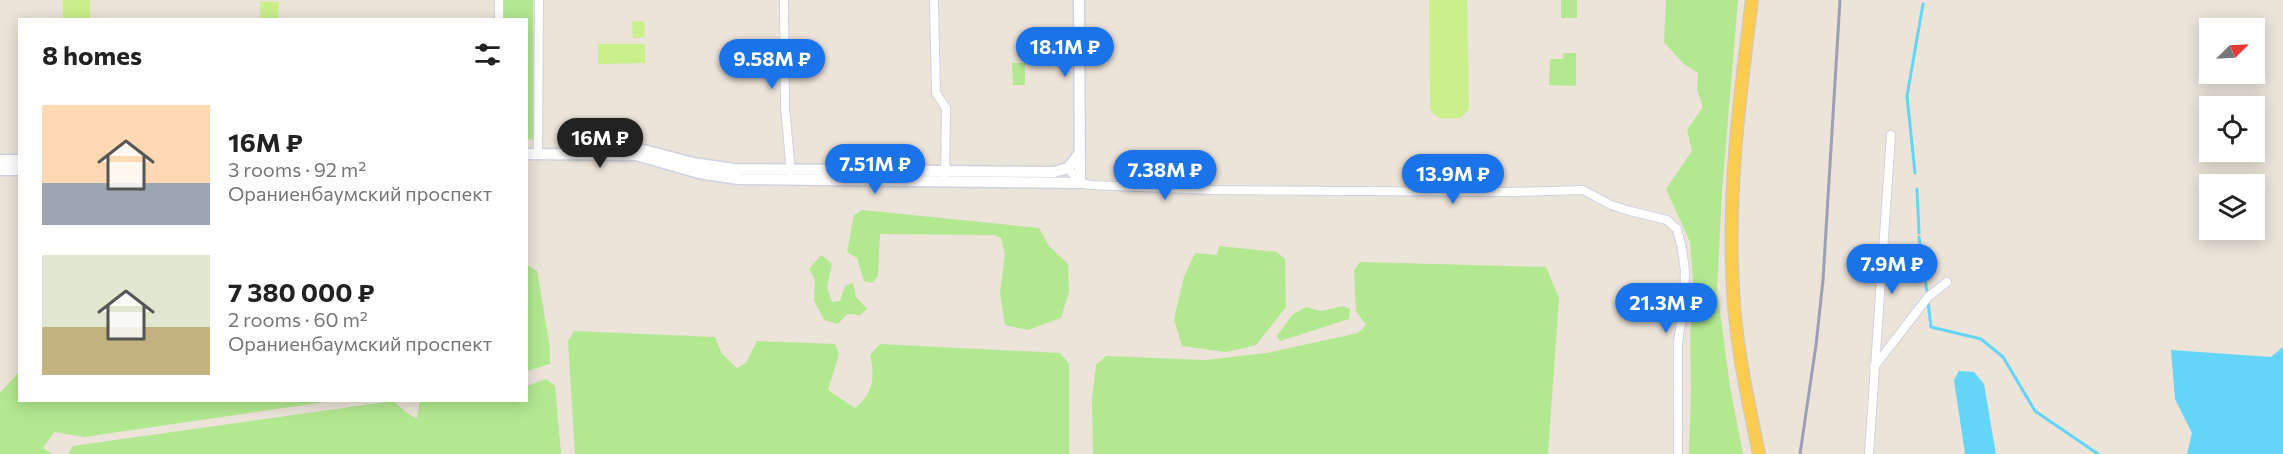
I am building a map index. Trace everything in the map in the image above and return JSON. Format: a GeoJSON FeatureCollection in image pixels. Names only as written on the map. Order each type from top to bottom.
{"type":"FeatureCollection","features":[{"type":"Feature","properties":{"kind":"main road"},"geometry":{"type":"LineString","coordinates":[[532,148],[648,150],[709,166],[791,174],[945,176],[1080,183],[1078,155],[1079,0]]}},
{"type":"Feature","properties":{"kind":"main road"},"geometry":{"type":"LineString","coordinates":[[1752,0],[1733,167],[1734,304],[1740,358],[1759,454]]}},
{"type":"Feature","properties":{"kind":"main road"},"geometry":{"type":"LineString","coordinates":[[528,154],[636,155],[712,176],[739,179],[791,174]]}},
{"type":"Feature","properties":{"kind":"main road"},"geometry":{"type":"LineString","coordinates":[[945,176],[1054,172],[1068,168],[1078,155]]}},
{"type":"Feature","properties":{"kind":"main road"},"geometry":{"type":"LineString","coordinates":[[0,160],[18,160]]}},
{"type":"Feature","properties":{"kind":"main road"},"geometry":{"type":"LineString","coordinates":[[0,170],[18,170]]}},
{"type":"Feature","properties":{"kind":"street"},"geometry":{"type":"LineString","coordinates":[[499,0],[499,18]]}},
{"type":"Feature","properties":{"kind":"street"},"geometry":{"type":"LineString","coordinates":[[532,148],[539,0]]}},
{"type":"Feature","properties":{"kind":"street"},"geometry":{"type":"LineString","coordinates":[[784,0],[785,108],[791,174]]}},
{"type":"Feature","properties":{"kind":"street"},"geometry":{"type":"LineString","coordinates":[[933,0],[936,93],[946,108],[945,176]]}},
{"type":"Feature","properties":{"kind":"street"},"geometry":{"type":"LineString","coordinates":[[1869,454],[1873,367],[1891,135]]}},
{"type":"Feature","properties":{"kind":"street"},"geometry":{"type":"LineString","coordinates":[[1068,168],[1080,183],[1090,185],[1212,190],[1491,192],[1583,190],[1611,205],[1667,220],[1677,229],[1685,271],[1684,303],[1678,342],[1678,454]]}},
{"type":"Feature","properties":{"kind":"street"},"geometry":{"type":"LineString","coordinates":[[1873,367],[1922,304],[1947,282]]}},
{"type":"Feature","properties":{"kind":"green space"},"geometry":{"type":"Polygon","coordinates":[[[63,0],[90,0],[90,18],[63,18],[63,0]]]}},
{"type":"Feature","properties":{"kind":"green space"},"geometry":{"type":"Polygon","coordinates":[[[504,0],[533,0],[533,140],[528,139],[528,18],[503,18],[504,0]]]}},
{"type":"Feature","properties":{"kind":"green space"},"geometry":{"type":"Polygon","coordinates":[[[1429,0],[1467,0],[1469,109],[1461,118],[1439,118],[1430,109],[1429,0]]]}},
{"type":"Feature","properties":{"kind":"green space"},"geometry":{"type":"Polygon","coordinates":[[[1561,0],[1577,0],[1577,18],[1561,18],[1561,0]]]}},
{"type":"Feature","properties":{"kind":"green space"},"geometry":{"type":"Polygon","coordinates":[[[1666,0],[1738,0],[1722,191],[1717,289],[1730,387],[1743,454],[1689,454],[1690,336],[1694,294],[1690,242],[1666,189],[1692,151],[1687,130],[1703,107],[1697,90],[1698,73],[1683,63],[1664,42],[1666,0]]]}},
{"type":"Feature","properties":{"kind":"green space"},"geometry":{"type":"Polygon","coordinates":[[[260,1],[279,2],[278,18],[260,18],[260,1]]]}},
{"type":"Feature","properties":{"kind":"green space"},"geometry":{"type":"Polygon","coordinates":[[[644,21],[645,37],[633,38],[632,22],[644,21]]]}},
{"type":"Feature","properties":{"kind":"green space"},"geometry":{"type":"Polygon","coordinates":[[[598,44],[645,44],[645,63],[598,64],[598,44]]]}},
{"type":"Feature","properties":{"kind":"green space"},"geometry":{"type":"Polygon","coordinates":[[[1563,53],[1576,53],[1576,86],[1549,85],[1550,59],[1563,59],[1563,53]]]}},
{"type":"Feature","properties":{"kind":"green space"},"geometry":{"type":"Polygon","coordinates":[[[1012,63],[1025,63],[1025,85],[1013,85],[1012,63]]]}},
{"type":"Feature","properties":{"kind":"green space"},"geometry":{"type":"Polygon","coordinates":[[[862,210],[1039,228],[1049,246],[1068,264],[1069,292],[1061,318],[1028,330],[1005,325],[1000,293],[1005,254],[1001,238],[995,235],[880,234],[878,276],[872,283],[864,281],[857,258],[847,252],[854,215],[862,210]]]}},
{"type":"Feature","properties":{"kind":"green space"},"geometry":{"type":"Polygon","coordinates":[[[1219,246],[1277,252],[1285,259],[1286,307],[1256,345],[1226,352],[1182,346],[1174,319],[1184,277],[1195,253],[1217,255],[1219,246]]]}},
{"type":"Feature","properties":{"kind":"green space"},"geometry":{"type":"Polygon","coordinates":[[[821,255],[832,264],[827,287],[832,302],[840,301],[845,286],[853,283],[856,297],[867,309],[860,315],[847,314],[838,324],[824,320],[814,300],[815,280],[809,269],[821,255]]]}},
{"type":"Feature","properties":{"kind":"green space"},"geometry":{"type":"Polygon","coordinates":[[[1360,262],[1546,267],[1559,298],[1548,454],[1093,454],[1092,398],[1096,365],[1106,356],[1206,360],[1267,353],[1358,333],[1366,325],[1356,311],[1354,270],[1360,262]]]}},
{"type":"Feature","properties":{"kind":"green space"},"geometry":{"type":"Polygon","coordinates":[[[528,266],[537,271],[550,348],[550,364],[528,371],[528,266]]]}},
{"type":"Feature","properties":{"kind":"green space"},"geometry":{"type":"Polygon","coordinates":[[[1343,306],[1350,309],[1349,319],[1280,341],[1277,336],[1292,315],[1306,307],[1321,311],[1343,306]]]}},
{"type":"Feature","properties":{"kind":"green space"},"geometry":{"type":"Polygon","coordinates":[[[574,331],[715,337],[722,354],[737,368],[746,363],[757,341],[835,344],[839,354],[828,390],[855,408],[866,396],[872,384],[870,355],[880,344],[1060,353],[1069,364],[1069,454],[575,454],[568,341],[574,331]]]}},
{"type":"Feature","properties":{"kind":"green space"},"geometry":{"type":"Polygon","coordinates":[[[18,373],[18,402],[325,402],[84,437],[54,432],[43,448],[52,454],[0,454],[0,393],[18,373]]]}},
{"type":"Feature","properties":{"kind":"green space"},"geometry":{"type":"Polygon","coordinates":[[[546,379],[555,386],[561,454],[68,454],[73,446],[386,402],[394,402],[417,418],[420,402],[528,402],[528,386],[546,379]]]}},
{"type":"Feature","properties":{"kind":"water"},"geometry":{"type":"Polygon","coordinates":[[[2283,347],[2283,454],[2187,454],[2192,433],[2175,399],[2171,350],[2271,357],[2283,347]]]}},
{"type":"Feature","properties":{"kind":"water"},"geometry":{"type":"Polygon","coordinates":[[[1959,371],[1974,372],[1984,384],[1996,454],[1965,454],[1954,380],[1959,371]]]}},
{"type":"Feature","properties":{"kind":"waterway"},"geometry":{"type":"LineString","coordinates":[[1915,173],[1907,96],[1923,4]]}},
{"type":"Feature","properties":{"kind":"waterway"},"geometry":{"type":"LineString","coordinates":[[1917,189],[1919,233]]}},
{"type":"Feature","properties":{"kind":"waterway"},"geometry":{"type":"LineString","coordinates":[[1919,237],[1927,292]]}},
{"type":"Feature","properties":{"kind":"waterway"},"geometry":{"type":"LineString","coordinates":[[1928,302],[1931,327],[1981,339],[2003,357],[2035,411],[2098,454]]}},
{"type":"Feature","properties":{"kind":"railway"},"geometry":{"type":"LineString","coordinates":[[1800,454],[1823,280],[1840,0]]}}]}
